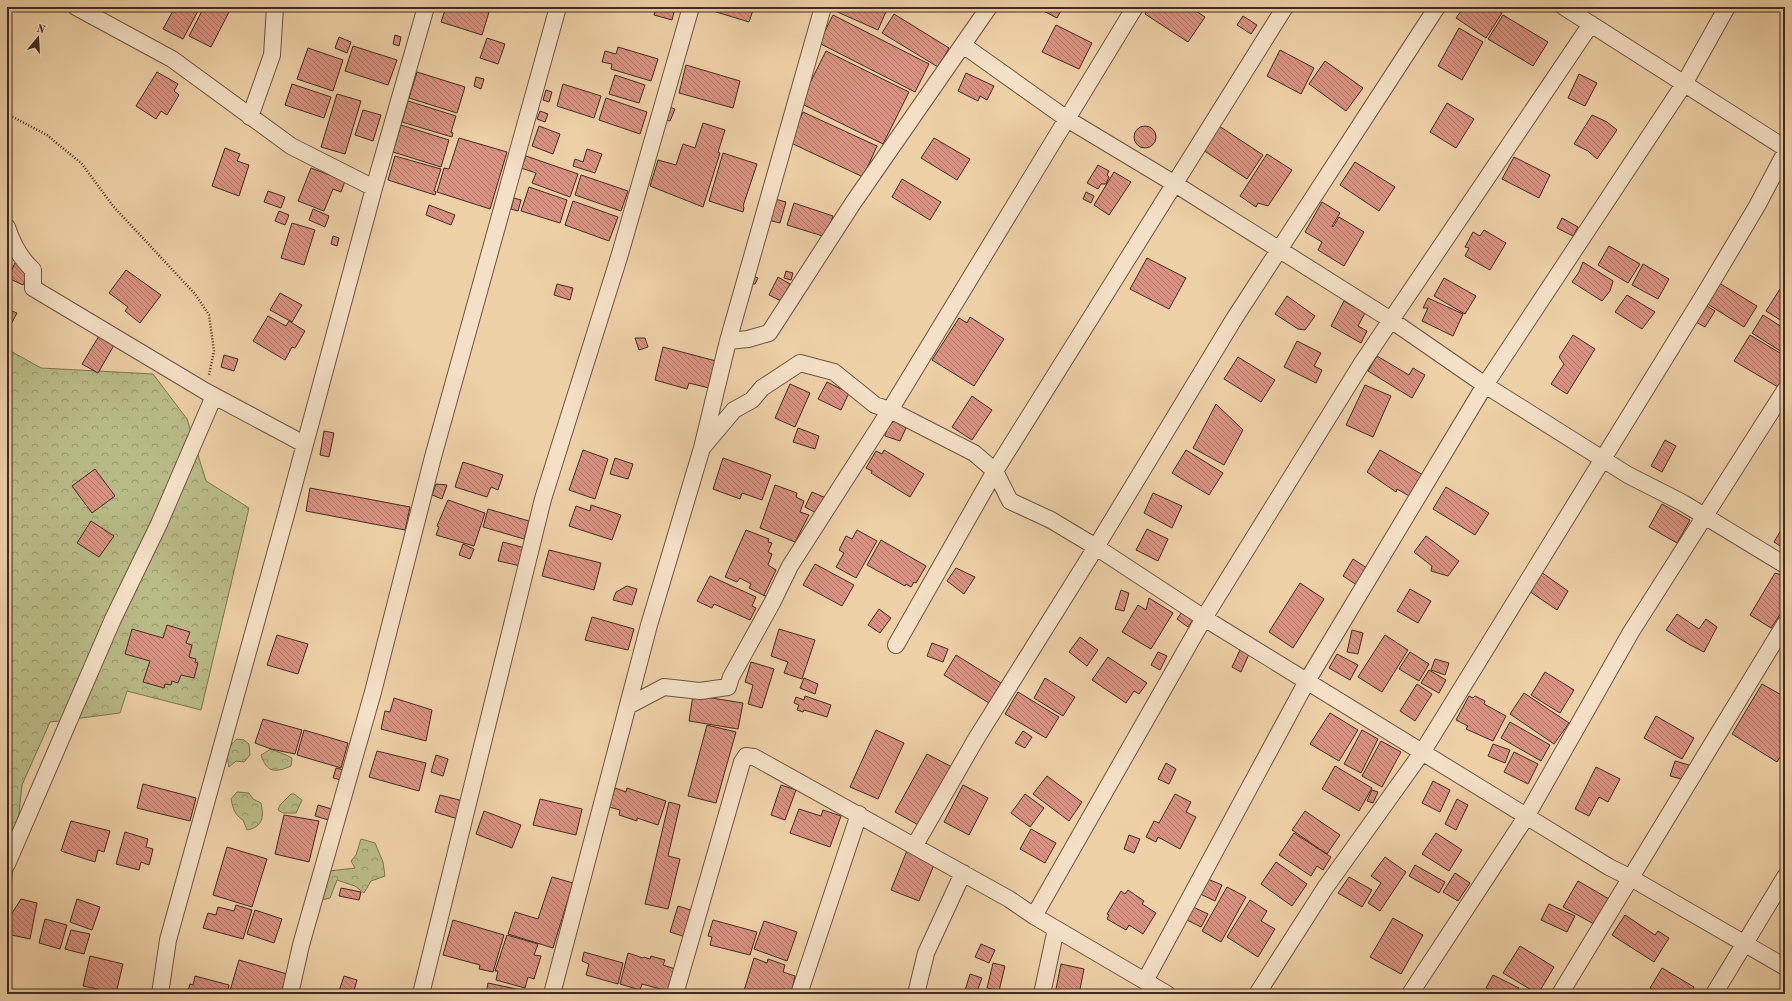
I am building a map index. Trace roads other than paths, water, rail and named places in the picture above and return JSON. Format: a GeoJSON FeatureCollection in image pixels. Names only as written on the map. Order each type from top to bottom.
{"type":"FeatureCollection","features":[{"type":"Feature","properties":{"kind":"street"},"geometry":{"type":"LineString","coordinates":[[76,7],[172,60],[292,146],[374,188]]}},
{"type":"Feature","properties":{"kind":"street"},"geometry":{"type":"LineString","coordinates":[[250,117],[272,55],[275,7]]}},
{"type":"Feature","properties":{"kind":"street"},"geometry":{"type":"LineString","coordinates":[[160,994],[168,940],[374,188],[426,7]]}},
{"type":"Feature","properties":{"kind":"street"},"geometry":{"type":"LineString","coordinates":[[290,994],[301,945],[373,692],[435,450],[558,7]]}},
{"type":"Feature","properties":{"kind":"street"},"geometry":{"type":"LineString","coordinates":[[421,994],[543,499],[620,254],[690,7]]}},
{"type":"Feature","properties":{"kind":"street"},"geometry":{"type":"LineString","coordinates":[[552,994],[649,624],[702,448],[728,341],[823,7]]}},
{"type":"Feature","properties":{"kind":"street"},"geometry":{"type":"LineString","coordinates":[[728,341],[748,339],[769,333],[853,203],[989,7]]}},
{"type":"Feature","properties":{"kind":"street"},"geometry":{"type":"LineString","coordinates":[[628,706],[664,687],[700,691],[728,687],[731,677],[772,604],[790,566],[890,410],[1135,7]]}},
{"type":"Feature","properties":{"kind":"street"},"geometry":{"type":"LineString","coordinates":[[896,645],[995,471],[1285,7]]}},
{"type":"Feature","properties":{"kind":"street"},"geometry":{"type":"LineString","coordinates":[[915,845],[976,738],[1096,547],[1234,319],[1436,7]]}},
{"type":"Feature","properties":{"kind":"street"},"geometry":{"type":"LineString","coordinates":[[1565,7],[1785,148]]}},
{"type":"Feature","properties":{"kind":"street"},"geometry":{"type":"LineString","coordinates":[[1145,981],[1307,681],[1485,385],[1684,84],[1727,7]]}},
{"type":"Feature","properties":{"kind":"street"},"geometry":{"type":"LineString","coordinates":[[1034,916],[1204,618],[1362,363],[1591,24]]}},
{"type":"Feature","properties":{"kind":"street"},"geometry":{"type":"LineString","coordinates":[[963,45],[1067,119],[1175,184],[1391,320],[1485,385],[1628,475],[1697,511],[1705,518],[1785,566]]}},
{"type":"Feature","properties":{"kind":"street"},"geometry":{"type":"LineString","coordinates":[[1257,994],[1325,888],[1423,751],[1711,284],[1757,206],[1785,153]]}},
{"type":"Feature","properties":{"kind":"street"},"geometry":{"type":"LineString","coordinates":[[7,227],[11,240],[24,262],[33,270],[33,288],[210,393],[304,444]]}},
{"type":"Feature","properties":{"kind":"street"},"geometry":{"type":"LineString","coordinates":[[702,448],[734,410],[752,400],[762,388],[800,363],[834,372],[875,404],[890,410],[974,453],[995,471],[1010,501],[1051,520],[1096,547],[1204,618],[1423,751],[1526,817],[1609,867],[1631,878],[1744,945],[1785,967]]}},
{"type":"Feature","properties":{"kind":"street"},"geometry":{"type":"LineString","coordinates":[[1410,994],[1526,817],[1631,632],[1705,518],[1785,390]]}},
{"type":"Feature","properties":{"kind":"street"},"geometry":{"type":"LineString","coordinates":[[7,864],[110,626],[159,524],[210,393]]}},
{"type":"Feature","properties":{"kind":"street"},"geometry":{"type":"LineString","coordinates":[[1560,994],[1785,624]]}},
{"type":"Feature","properties":{"kind":"street"},"geometry":{"type":"LineString","coordinates":[[675,994],[742,762],[746,756],[754,757],[915,845],[1009,899],[1034,916],[1167,994]]}},
{"type":"Feature","properties":{"kind":"street"},"geometry":{"type":"LineString","coordinates":[[799,994],[858,814]]}},
{"type":"Feature","properties":{"kind":"street"},"geometry":{"type":"LineString","coordinates":[[916,994],[926,953],[962,873]]}},
{"type":"Feature","properties":{"kind":"street"},"geometry":{"type":"LineString","coordinates":[[1714,994],[1785,877]]}},
{"type":"Feature","properties":{"kind":"street"},"geometry":{"type":"LineString","coordinates":[[1042,994],[1056,929]]}}]}
